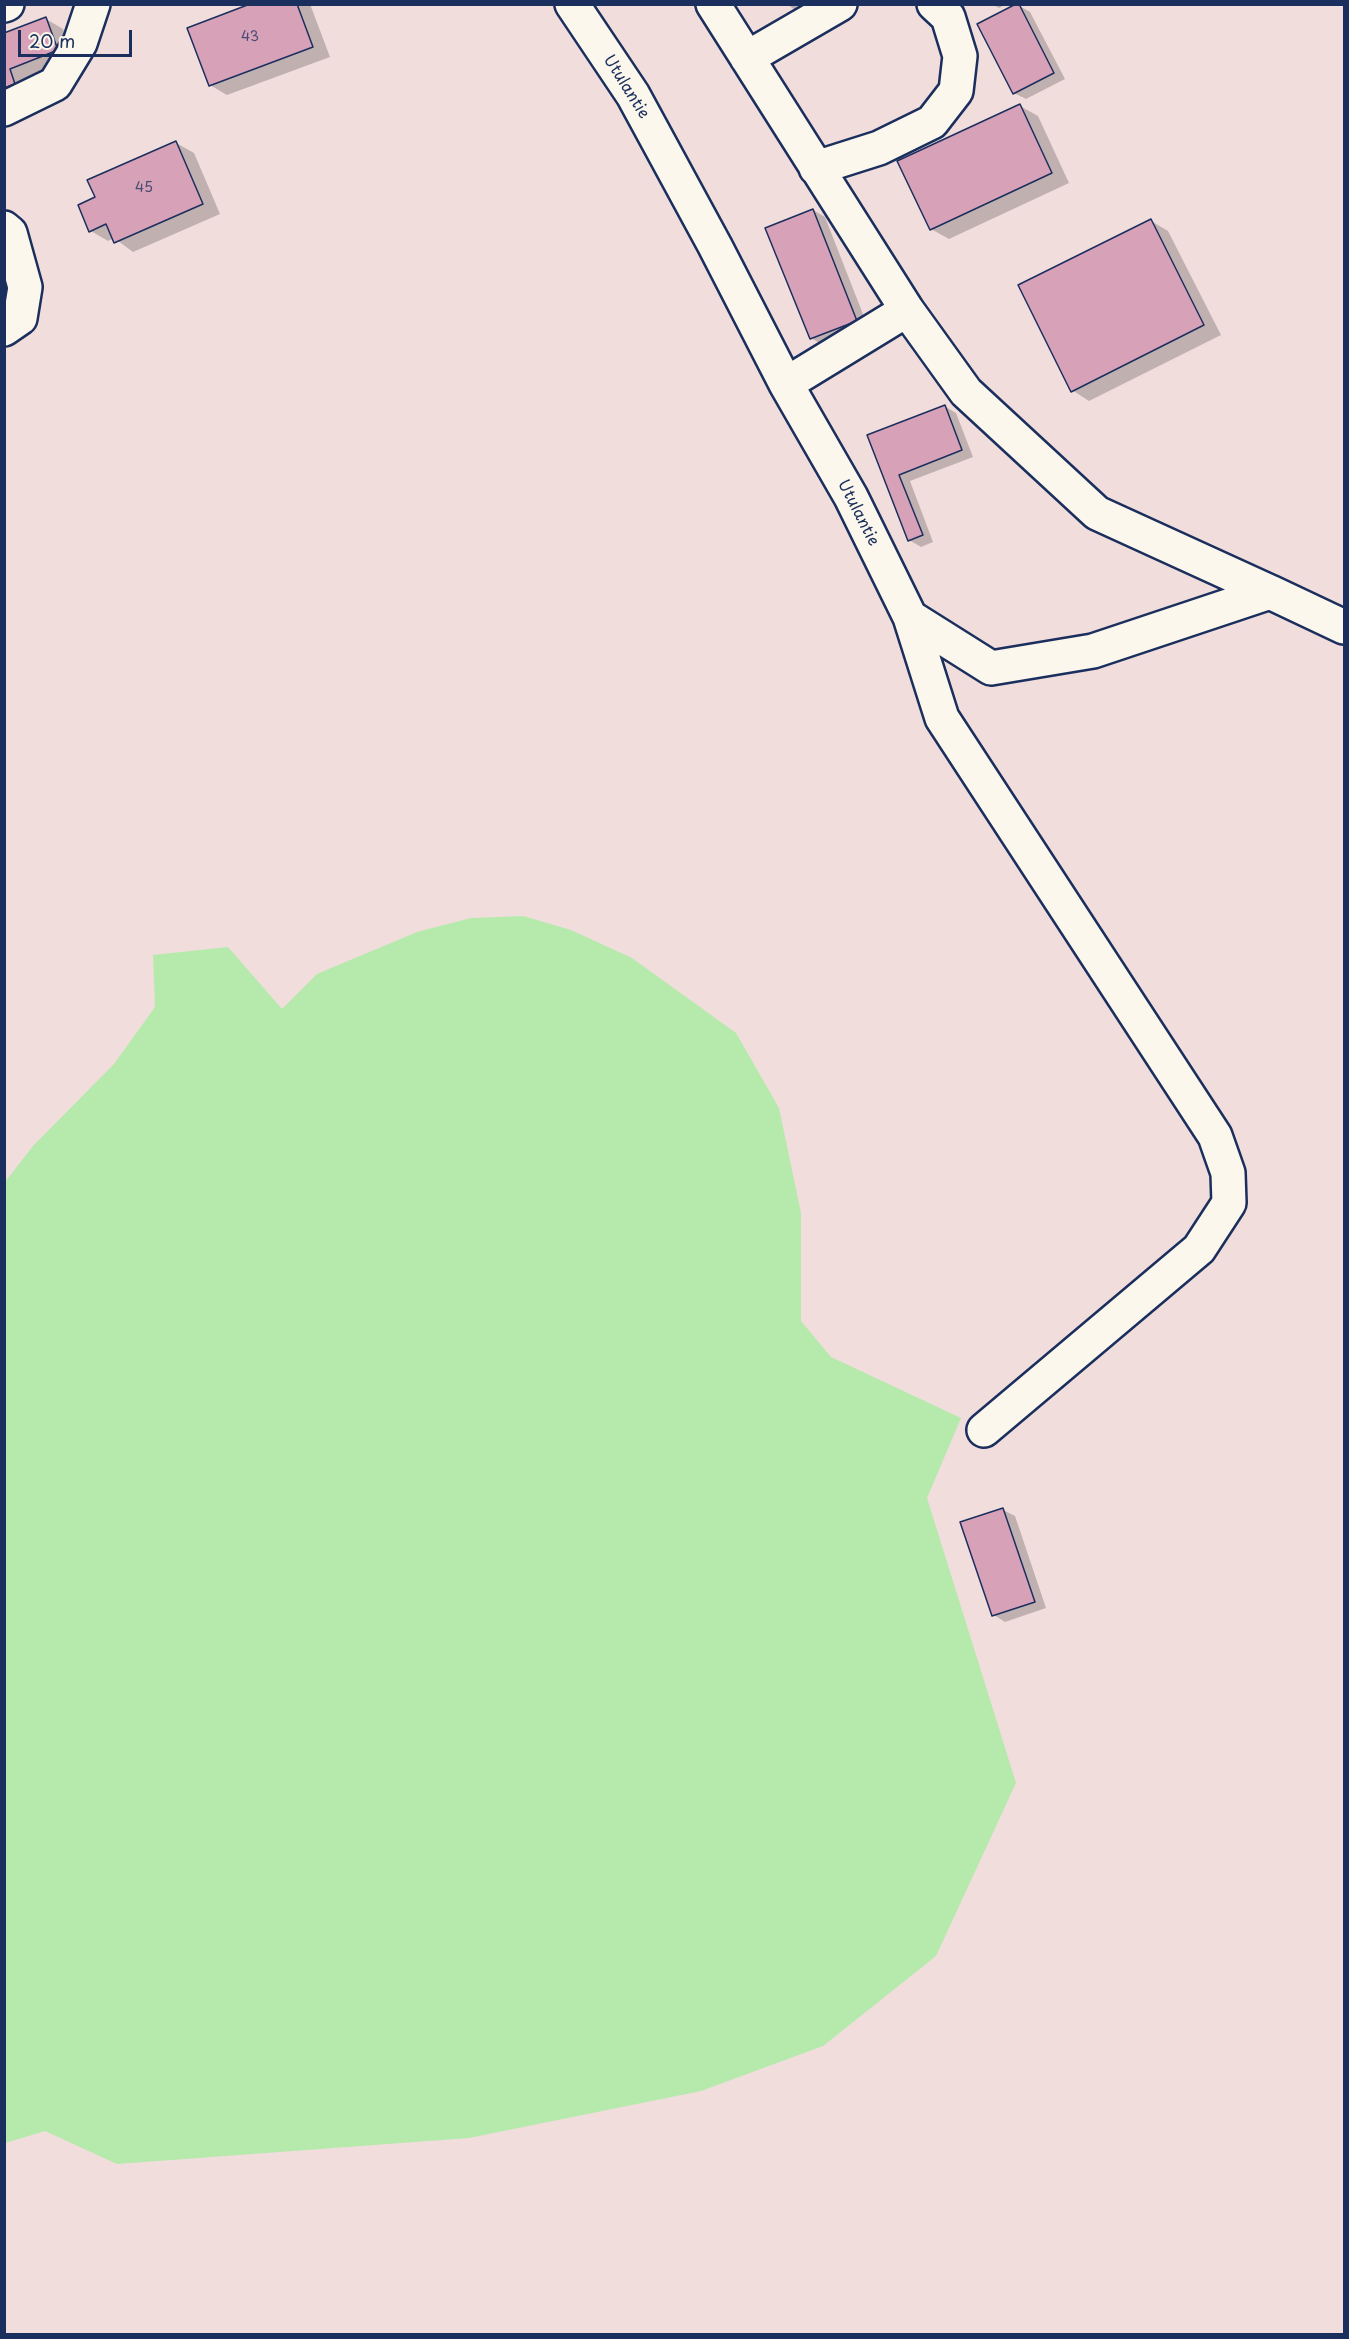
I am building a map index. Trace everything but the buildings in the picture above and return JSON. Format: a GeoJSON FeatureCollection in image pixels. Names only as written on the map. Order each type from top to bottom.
{"type":"FeatureCollection","features":[{"type":"Feature","properties":{"kind":"street"},"geometry":{"type":"LineString","coordinates":[[4,109],[55,84],[81,43],[93,4]]}},
{"type":"Feature","properties":{"kind":"street","name":"Utulantie"},"geometry":{"type":"LineString","coordinates":[[572,4],[633,95],[715,246],[786,384],[851,497],[910,617],[942,718],[1215,1136],[1228,1173],[1229,1203],[1199,1249],[984,1430]]}},
{"type":"Feature","properties":{"kind":"street"},"geometry":{"type":"LineString","coordinates":[[712,4],[907,310],[966,392],[1097,513],[1344,627]]}},
{"type":"Feature","properties":{"kind":"street"},"geometry":{"type":"LineString","coordinates":[[747,58],[840,4]]}},
{"type":"Feature","properties":{"kind":"street"},"geometry":{"type":"LineString","coordinates":[[816,168],[879,148],[932,122],[956,91],[960,56],[948,17],[934,4]]}},
{"type":"Feature","properties":{"kind":"street"},"geometry":{"type":"LineString","coordinates":[[4,228],[10,233],[25,287],[20,318],[4,329]]}},
{"type":"Feature","properties":{"kind":"street"},"geometry":{"type":"LineString","coordinates":[[786,384],[907,310]]}},
{"type":"Feature","properties":{"kind":"street"},"geometry":{"type":"LineString","coordinates":[[910,617],[992,668],[1093,651],[1270,592]]}},
{"type":"Feature","properties":{"kind":"green space"},"geometry":{"type":"Polygon","coordinates":[[[523,916],[571,930],[632,958],[736,1033],[779,1108],[801,1213],[801,1321],[831,1357],[961,1418],[927,1498],[1016,1783],[936,1956],[823,2046],[701,2091],[469,2138],[117,2164],[45,2131],[5,2143],[5,1182],[33,1146],[114,1064],[155,1007],[153,955],[228,947],[282,1009],[317,974],[417,932],[471,918],[523,916]]]}}]}
